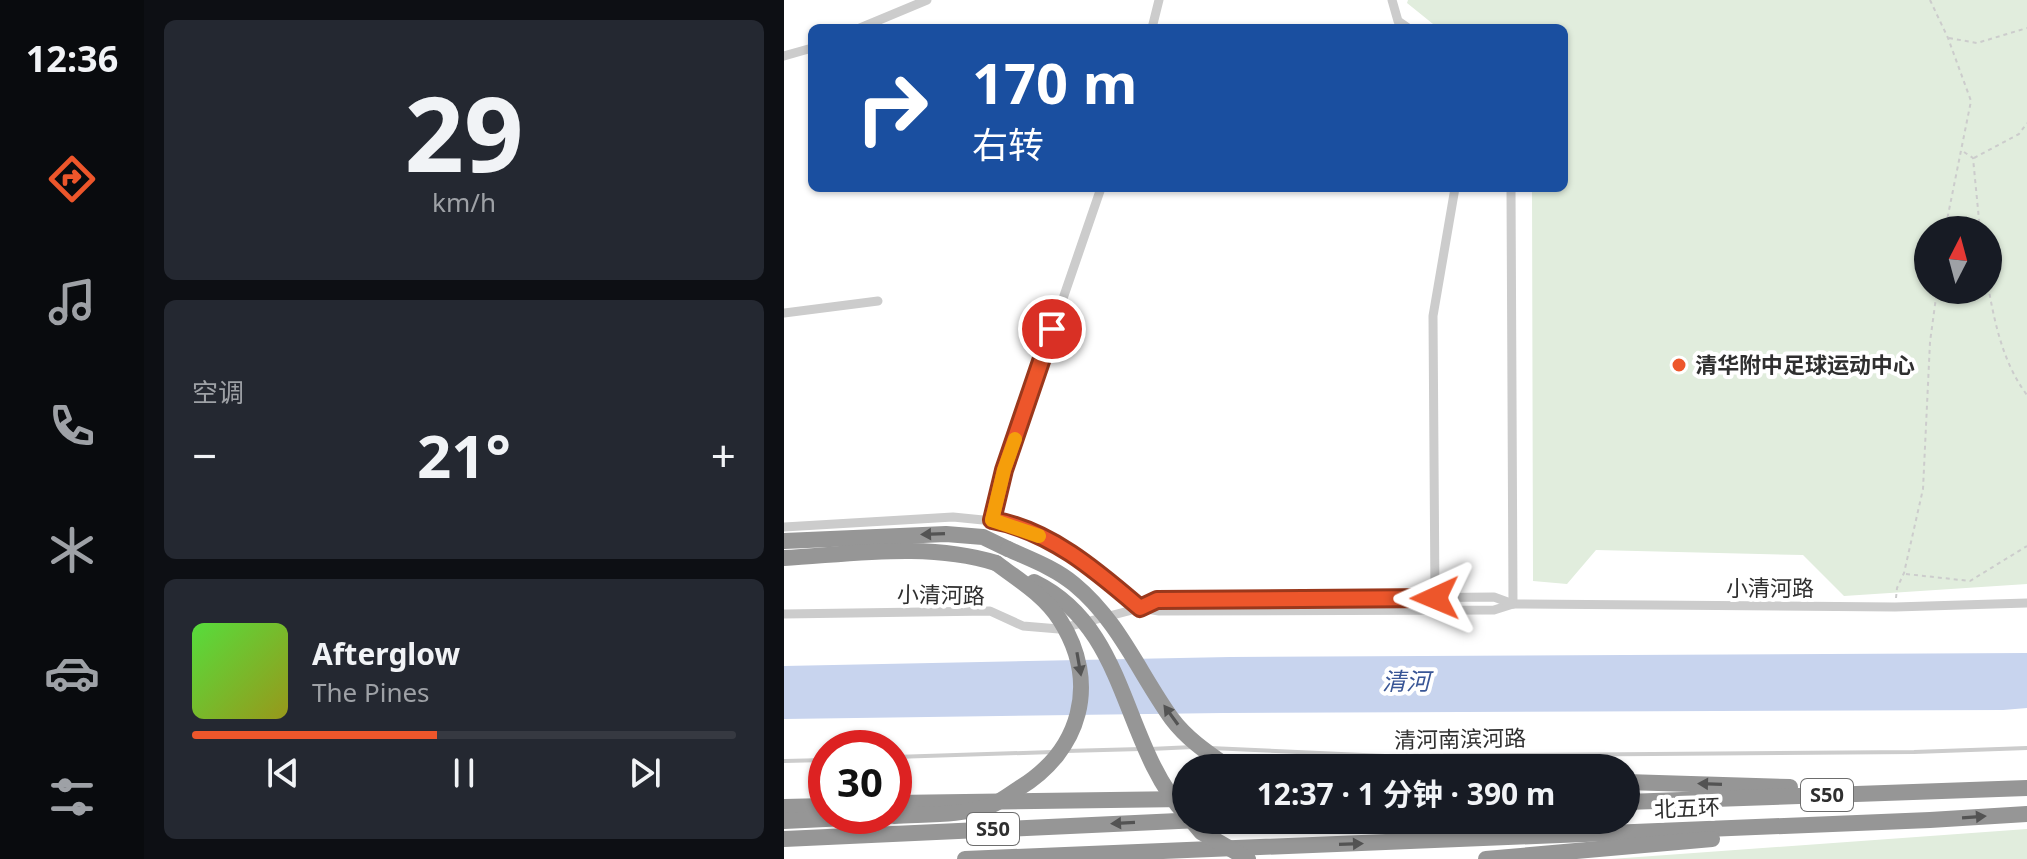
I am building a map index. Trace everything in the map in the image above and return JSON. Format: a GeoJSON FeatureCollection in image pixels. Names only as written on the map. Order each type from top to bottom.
{"type":"FeatureCollection","features":[{"type":"Feature","properties":{"kind":"highway"},"geometry":{"type":"LineString","coordinates":[[784,541],[946,534],[983,537],[1041,564],[1073,582],[1101,609],[1123,637],[1174,721],[1209,754]]}},
{"type":"Feature","properties":{"kind":"highway"},"geometry":{"type":"LineString","coordinates":[[784,558],[915,550],[980,558],[1047,588],[1079,614],[1100,641],[1116,672],[1157,774],[1172,795]]}},
{"type":"Feature","properties":{"kind":"highway"},"geometry":{"type":"LineString","coordinates":[[912,815],[950,813],[993,804],[1036,778],[1064,749],[1078,714],[1082,683],[1076,649],[1059,618],[1040,596],[996,563]]}},
{"type":"Feature","properties":{"kind":"highway"},"geometry":{"type":"LineString","coordinates":[[1640,782],[1928,792]]}},
{"type":"Feature","properties":{"kind":"highway","name":"北五环"},"geometry":{"type":"LineString","coordinates":[[1640,802],[2027,788]]}},
{"type":"Feature","properties":{"kind":"highway"},"geometry":{"type":"LineString","coordinates":[[912,803],[1172,799]]}},
{"type":"Feature","properties":{"kind":"highway"},"geometry":{"type":"LineString","coordinates":[[784,807],[808,806]]}},
{"type":"Feature","properties":{"kind":"highway","name":"北五环"},"geometry":{"type":"LineString","coordinates":[[965,859],[2027,814]]}},
{"type":"Feature","properties":{"kind":"highway"},"geometry":{"type":"LineString","coordinates":[[784,821],[808,820]]}},
{"type":"Feature","properties":{"kind":"highway"},"geometry":{"type":"LineString","coordinates":[[1486,859],[1930,820]]}},
{"type":"Feature","properties":{"kind":"highway","name":"S50"},"geometry":{"type":"LineString","coordinates":[[784,839],[1172,821]]}},
{"type":"Feature","properties":{"kind":"highway"},"geometry":{"type":"LineString","coordinates":[[1204,834],[1248,859]]}},
{"type":"Feature","properties":{"kind":"street"},"geometry":{"type":"LineString","coordinates":[[870,24],[927,0]]}},
{"type":"Feature","properties":{"kind":"street"},"geometry":{"type":"LineString","coordinates":[[1153,24],[1159,0]]}},
{"type":"Feature","properties":{"kind":"street"},"geometry":{"type":"LineString","coordinates":[[1392,0],[1398,21],[1402,24]]}},
{"type":"Feature","properties":{"kind":"street"},"geometry":{"type":"LineString","coordinates":[[784,56],[808,49]]}},
{"type":"Feature","properties":{"kind":"street"},"geometry":{"type":"LineString","coordinates":[[992,520],[1004,470],[1100,192]]}},
{"type":"Feature","properties":{"kind":"street"},"geometry":{"type":"LineString","coordinates":[[1435,598],[1433,316],[1454,192]]}},
{"type":"Feature","properties":{"kind":"street"},"geometry":{"type":"LineString","coordinates":[[1511,192],[1513,604]]}},
{"type":"Feature","properties":{"kind":"street"},"geometry":{"type":"LineString","coordinates":[[784,313],[878,301]]}},
{"type":"Feature","properties":{"kind":"street"},"geometry":{"type":"LineString","coordinates":[[784,527],[953,517],[992,520],[1028,531],[1057,546],[1097,572],[1140,608]]}},
{"type":"Feature","properties":{"kind":"street","name":"小清河路"},"geometry":{"type":"LineString","coordinates":[[784,614],[990,611],[1023,626],[1059,629],[1140,608],[1157,600],[1494,597],[1513,604]]}},
{"type":"Feature","properties":{"kind":"street","name":"小清河路"},"geometry":{"type":"LineString","coordinates":[[1140,608],[1159,611],[1494,610],[1513,604],[1895,607],[2027,603]]}},
{"type":"Feature","properties":{"kind":"lane","name":"清河南滨河路"},"geometry":{"type":"LineString","coordinates":[[912,756],[1192,747],[1385,756],[1914,752],[2027,748]]}},
{"type":"Feature","properties":{"kind":"lane"},"geometry":{"type":"LineString","coordinates":[[784,761],[808,760]]}},
{"type":"Feature","properties":{"kind":"path"},"geometry":{"type":"LineString","coordinates":[[1930,0],[1971,101],[1947,216]]}},
{"type":"Feature","properties":{"kind":"path"},"geometry":{"type":"LineString","coordinates":[[1948,38],[1977,43],[2027,28]]}},
{"type":"Feature","properties":{"kind":"path"},"geometry":{"type":"LineString","coordinates":[[1973,158],[2019,134],[2027,123]]}},
{"type":"Feature","properties":{"kind":"path"},"geometry":{"type":"LineString","coordinates":[[1963,151],[1973,158],[1979,216]]}},
{"type":"Feature","properties":{"kind":"path"},"geometry":{"type":"LineString","coordinates":[[1895,607],[1897,588],[1904,573],[1923,489],[1930,342],[1935,304]]}},
{"type":"Feature","properties":{"kind":"path"},"geometry":{"type":"LineString","coordinates":[[1991,304],[1996,332],[2018,383],[2027,395]]}},
{"type":"Feature","properties":{"kind":"path"},"geometry":{"type":"LineString","coordinates":[[1904,573],[1970,581],[2027,546]]}},
{"type":"Feature","properties":{"kind":"green space"},"geometry":{"type":"Polygon","coordinates":[[[1408,0],[2027,0],[2027,584],[1844,596],[1803,555],[1596,550],[1567,584],[1533,581],[1532,192],[1568,192],[1568,24],[1433,24],[1407,3],[1408,0]]]}},
{"type":"Feature","properties":{"kind":"green space"},"geometry":{"type":"Polygon","coordinates":[[[2027,829],[2027,859],[1611,859],[2027,829]]]}},
{"type":"Feature","properties":{"kind":"water","name":"清河"},"geometry":{"type":"Polygon","coordinates":[[[2027,653],[2027,708],[2003,710],[1223,713],[784,719],[784,666],[1230,657],[2027,653]]]}},
{"type":"Feature","properties":{"kind":"slow traffic"},"geometry":{"type":"LineString","coordinates":[[1015,439],[992,520],[1039,536]]}},
{"type":"Feature","properties":{"kind":"place","name":"清华附中足球运动中心"},"geometry":{"type":"Point","coordinates":[1679,365]}},
{"type":"Feature","properties":{"kind":"route"},"geometry":{"type":"LineString","coordinates":[[1052,329],[1004,470],[992,520],[1028,531],[1057,546],[1097,572],[1140,608],[1157,600],[1435,598]]}}]}
